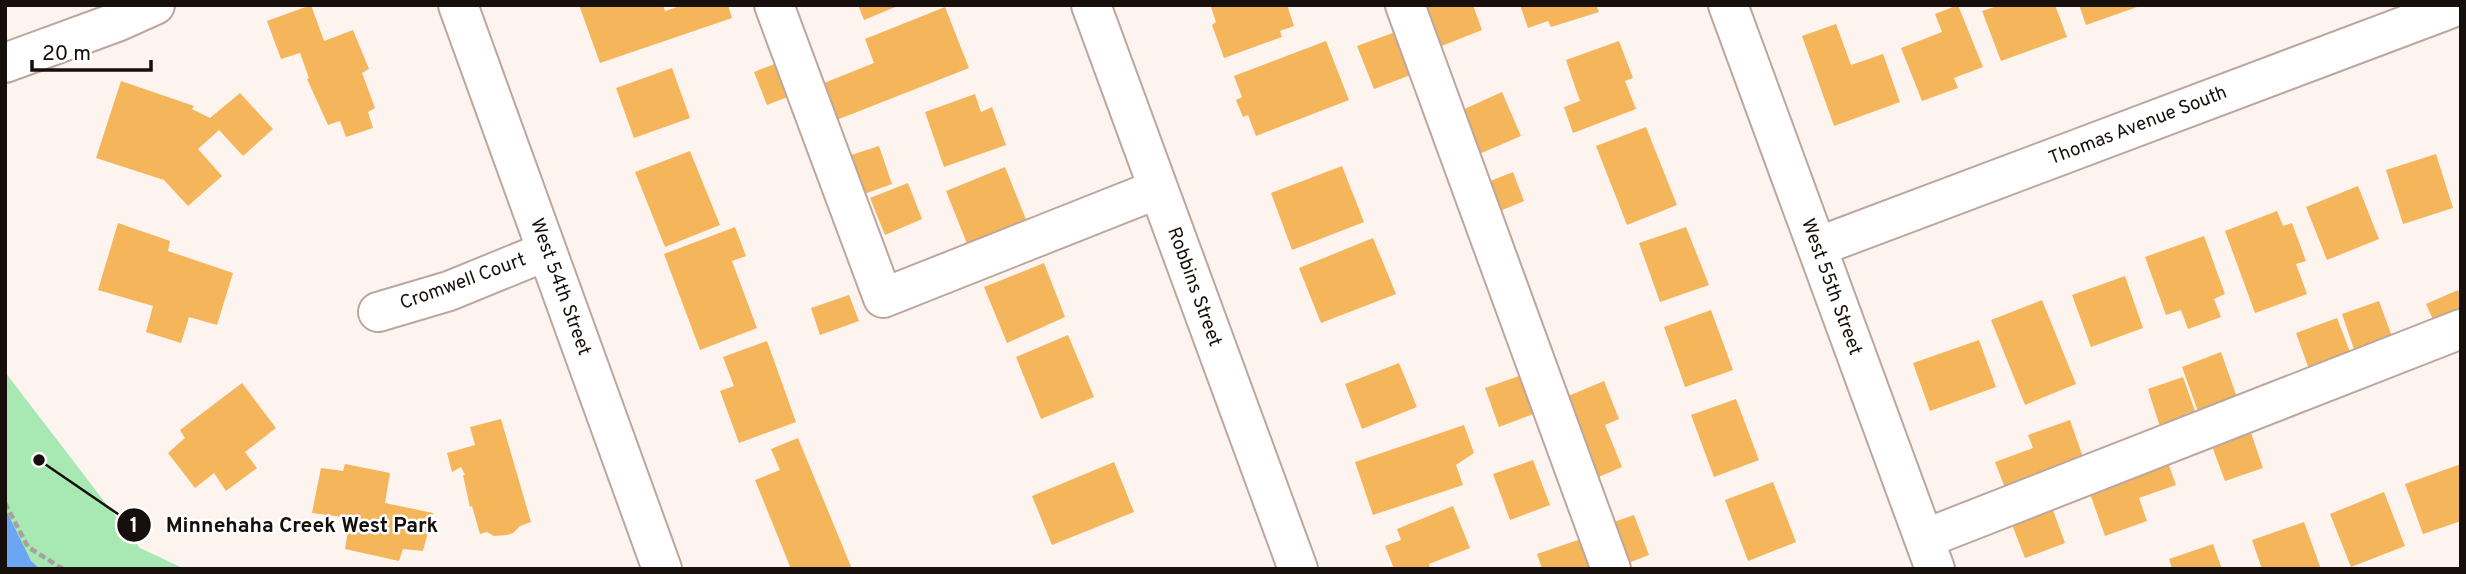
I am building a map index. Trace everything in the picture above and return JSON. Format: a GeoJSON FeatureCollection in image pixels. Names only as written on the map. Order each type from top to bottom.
{"type":"FeatureCollection","features":[{"type":"Feature","properties":{"kind":"street"},"geometry":{"type":"LineString","coordinates":[[5,64],[155,5]]}},
{"type":"Feature","properties":{"kind":"street","name":"West 54th Street"},"geometry":{"type":"LineString","coordinates":[[458,5],[662,569]]}},
{"type":"Feature","properties":{"kind":"street"},"geometry":{"type":"LineString","coordinates":[[774,5],[883,298],[1158,189]]}},
{"type":"Feature","properties":{"kind":"street","name":"Robbins Street"},"geometry":{"type":"LineString","coordinates":[[1091,5],[1298,569]]}},
{"type":"Feature","properties":{"kind":"street"},"geometry":{"type":"LineString","coordinates":[[1405,5],[1611,569]]}},
{"type":"Feature","properties":{"kind":"street","name":"West 55th Street"},"geometry":{"type":"LineString","coordinates":[[1728,5],[1930,554]]}},
{"type":"Feature","properties":{"kind":"street","name":"Thomas Avenue South"},"geometry":{"type":"LineString","coordinates":[[1817,247],[2460,5]]}},
{"type":"Feature","properties":{"kind":"street","name":"Cromwell Court"},"geometry":{"type":"LineString","coordinates":[[378,312],[449,291],[547,251]]}},
{"type":"Feature","properties":{"kind":"street"},"geometry":{"type":"LineString","coordinates":[[1930,554],[2461,330]]}},
{"type":"Feature","properties":{"kind":"path"},"geometry":{"type":"LineString","coordinates":[[5,503],[28,547],[64,569]]}},
{"type":"Feature","properties":{"kind":"green space"},"geometry":{"type":"Polygon","coordinates":[[[5,372],[140,548],[185,569],[5,569],[5,372]]]}},
{"type":"Feature","properties":{"kind":"water"},"geometry":{"type":"Polygon","coordinates":[[[5,508],[31,561],[40,569],[5,569],[5,508]]]}},
{"type":"Feature","properties":{"kind":"building"},"geometry":{"type":"Polygon","coordinates":[[[311,5],[324,41],[353,30],[369,69],[362,73],[375,108],[368,112],[373,128],[346,137],[340,121],[328,125],[307,79],[309,78],[300,53],[281,59],[267,21],[311,5]]]}},
{"type":"Feature","properties":{"kind":"building"},"geometry":{"type":"Polygon","coordinates":[[[579,5],[663,5],[665,11],[683,5],[728,5],[732,18],[600,63],[579,5]]]}},
{"type":"Feature","properties":{"kind":"building"},"geometry":{"type":"Polygon","coordinates":[[[858,5],[900,5],[864,20],[858,5]]]}},
{"type":"Feature","properties":{"kind":"building"},"geometry":{"type":"Polygon","coordinates":[[[1287,5],[1294,26],[1280,31],[1282,37],[1224,58],[1212,25],[1216,22],[1211,7],[1287,5]]]}},
{"type":"Feature","properties":{"kind":"building"},"geometry":{"type":"Polygon","coordinates":[[[1422,5],[1473,5],[1482,30],[1439,47],[1422,5]]]}},
{"type":"Feature","properties":{"kind":"building"},"geometry":{"type":"Polygon","coordinates":[[[1520,5],[1596,5],[1599,12],[1551,27],[1548,21],[1528,28],[1520,5]]]}},
{"type":"Feature","properties":{"kind":"building"},"geometry":{"type":"Polygon","coordinates":[[[1958,5],[1983,67],[1954,78],[1958,88],[1922,101],[1901,48],[1942,32],[1935,14],[1958,5]]]}},
{"type":"Feature","properties":{"kind":"building"},"geometry":{"type":"Polygon","coordinates":[[[2000,5],[2055,5],[2067,37],[2001,61],[1982,11],[2000,5]]]}},
{"type":"Feature","properties":{"kind":"building"},"geometry":{"type":"Polygon","coordinates":[[[2079,5],[2140,5],[2140,6],[2086,25],[2079,5]]]}},
{"type":"Feature","properties":{"kind":"building"},"geometry":{"type":"Polygon","coordinates":[[[945,7],[969,68],[834,121],[819,85],[874,63],[865,39],[945,7]]]}},
{"type":"Feature","properties":{"kind":"building"},"geometry":{"type":"Polygon","coordinates":[[[1836,24],[1851,65],[1883,54],[1900,102],[1834,126],[1802,36],[1836,24]]]}},
{"type":"Feature","properties":{"kind":"building"},"geometry":{"type":"Polygon","coordinates":[[[1398,31],[1413,74],[1374,89],[1357,46],[1398,31]]]}},
{"type":"Feature","properties":{"kind":"building"},"geometry":{"type":"Polygon","coordinates":[[[1326,41],[1349,100],[1256,136],[1248,115],[1243,117],[1236,100],[1242,97],[1234,76],[1326,41]]]}},
{"type":"Feature","properties":{"kind":"building"},"geometry":{"type":"Polygon","coordinates":[[[1619,41],[1633,78],[1625,81],[1636,109],[1573,133],[1564,107],[1580,101],[1566,60],[1619,41]]]}},
{"type":"Feature","properties":{"kind":"building"},"geometry":{"type":"Polygon","coordinates":[[[777,63],[788,97],[767,105],[754,72],[777,63]]]}},
{"type":"Feature","properties":{"kind":"building"},"geometry":{"type":"Polygon","coordinates":[[[672,68],[690,118],[634,138],[616,88],[672,68]]]}},
{"type":"Feature","properties":{"kind":"building"},"geometry":{"type":"Polygon","coordinates":[[[121,81],[194,106],[192,109],[210,118],[240,93],[273,129],[243,156],[219,130],[198,149],[222,176],[188,206],[164,180],[96,158],[121,81]]]}},
{"type":"Feature","properties":{"kind":"building"},"geometry":{"type":"Polygon","coordinates":[[[1502,92],[1521,136],[1479,154],[1460,111],[1502,92]]]}},
{"type":"Feature","properties":{"kind":"building"},"geometry":{"type":"Polygon","coordinates":[[[975,94],[981,112],[992,107],[1006,145],[944,167],[925,112],[975,94]]]}},
{"type":"Feature","properties":{"kind":"building"},"geometry":{"type":"Polygon","coordinates":[[[1646,127],[1677,205],[1627,225],[1596,146],[1646,127]]]}},
{"type":"Feature","properties":{"kind":"building"},"geometry":{"type":"Polygon","coordinates":[[[879,146],[892,184],[856,197],[842,158],[879,146]]]}},
{"type":"Feature","properties":{"kind":"building"},"geometry":{"type":"Polygon","coordinates":[[[690,151],[720,225],[665,247],[635,172],[690,151]]]}},
{"type":"Feature","properties":{"kind":"building"},"geometry":{"type":"Polygon","coordinates":[[[2436,154],[2453,208],[2403,224],[2386,170],[2436,154]]]}},
{"type":"Feature","properties":{"kind":"building"},"geometry":{"type":"Polygon","coordinates":[[[1342,166],[1364,222],[1292,250],[1271,193],[1342,166]]]}},
{"type":"Feature","properties":{"kind":"building"},"geometry":{"type":"Polygon","coordinates":[[[1005,167],[1027,222],[968,246],[946,191],[1005,167]]]}},
{"type":"Feature","properties":{"kind":"building"},"geometry":{"type":"Polygon","coordinates":[[[1513,172],[1524,201],[1500,211],[1488,182],[1513,172]]]}},
{"type":"Feature","properties":{"kind":"building"},"geometry":{"type":"Polygon","coordinates":[[[908,183],[922,219],[885,235],[870,198],[908,183]]]}},
{"type":"Feature","properties":{"kind":"building"},"geometry":{"type":"Polygon","coordinates":[[[2358,186],[2379,239],[2327,260],[2306,207],[2358,186]]]}},
{"type":"Feature","properties":{"kind":"building"},"geometry":{"type":"Polygon","coordinates":[[[2277,211],[2283,226],[2292,223],[2306,261],[2296,264],[2307,294],[2255,313],[2225,231],[2277,211]]]}},
{"type":"Feature","properties":{"kind":"building"},"geometry":{"type":"Polygon","coordinates":[[[118,223],[170,241],[168,251],[233,273],[217,325],[189,317],[181,343],[146,332],[153,306],[98,290],[118,223]]]}},
{"type":"Feature","properties":{"kind":"building"},"geometry":{"type":"Polygon","coordinates":[[[735,227],[746,256],[732,261],[757,328],[700,350],[664,254],[735,227]]]}},
{"type":"Feature","properties":{"kind":"building"},"geometry":{"type":"Polygon","coordinates":[[[1686,227],[1709,285],[1660,302],[1639,243],[1686,227]]]}},
{"type":"Feature","properties":{"kind":"building"},"geometry":{"type":"Polygon","coordinates":[[[2204,236],[2225,294],[2214,299],[2221,317],[2188,329],[2181,310],[2166,315],[2145,257],[2204,236]]]}},
{"type":"Feature","properties":{"kind":"building"},"geometry":{"type":"Polygon","coordinates":[[[1373,238],[1396,294],[1321,323],[1299,268],[1373,238]]]}},
{"type":"Feature","properties":{"kind":"building"},"geometry":{"type":"Polygon","coordinates":[[[1044,263],[1065,317],[1007,343],[984,287],[1044,263]]]}},
{"type":"Feature","properties":{"kind":"building"},"geometry":{"type":"Polygon","coordinates":[[[2125,276],[2143,328],[2091,347],[2072,295],[2125,276]]]}},
{"type":"Feature","properties":{"kind":"building"},"geometry":{"type":"Polygon","coordinates":[[[2458,290],[2461,297],[2461,315],[2436,326],[2426,304],[2458,290]]]}},
{"type":"Feature","properties":{"kind":"building"},"geometry":{"type":"Polygon","coordinates":[[[849,295],[859,321],[820,335],[811,308],[849,295]]]}},
{"type":"Feature","properties":{"kind":"building"},"geometry":{"type":"Polygon","coordinates":[[[2042,300],[2076,384],[2025,405],[1991,320],[2042,300]]]}},
{"type":"Feature","properties":{"kind":"building"},"geometry":{"type":"Polygon","coordinates":[[[2379,301],[2394,342],[2356,355],[2342,314],[2379,301]]]}},
{"type":"Feature","properties":{"kind":"building"},"geometry":{"type":"Polygon","coordinates":[[[1711,310],[1733,370],[1685,387],[1664,327],[1711,310]]]}},
{"type":"Feature","properties":{"kind":"building"},"geometry":{"type":"Polygon","coordinates":[[[2337,318],[2352,357],[2310,372],[2296,333],[2337,318]]]}},
{"type":"Feature","properties":{"kind":"building"},"geometry":{"type":"Polygon","coordinates":[[[1068,335],[1094,397],[1041,419],[1016,357],[1068,335]]]}},
{"type":"Feature","properties":{"kind":"building"},"geometry":{"type":"Polygon","coordinates":[[[1979,340],[1996,387],[1930,411],[1913,363],[1979,340]]]}},
{"type":"Feature","properties":{"kind":"building"},"geometry":{"type":"Polygon","coordinates":[[[767,341],[796,422],[739,443],[720,391],[734,386],[723,357],[767,341]]]}},
{"type":"Feature","properties":{"kind":"building"},"geometry":{"type":"Polygon","coordinates":[[[2221,352],[2238,400],[2199,414],[2182,367],[2221,352]]]}},
{"type":"Feature","properties":{"kind":"building"},"geometry":{"type":"Polygon","coordinates":[[[1399,363],[1417,407],[1362,429],[1345,384],[1399,363]]]}},
{"type":"Feature","properties":{"kind":"building"},"geometry":{"type":"Polygon","coordinates":[[[1522,375],[1536,413],[1499,427],[1485,388],[1522,375]]]}},
{"type":"Feature","properties":{"kind":"building"},"geometry":{"type":"Polygon","coordinates":[[[2183,377],[2197,417],[2161,430],[2148,389],[2183,377]]]}},
{"type":"Feature","properties":{"kind":"building"},"geometry":{"type":"Polygon","coordinates":[[[1604,381],[1619,419],[1605,425],[1622,467],[1594,479],[1561,399],[1604,381]]]}},
{"type":"Feature","properties":{"kind":"building"},"geometry":{"type":"Polygon","coordinates":[[[242,383],[276,428],[245,452],[257,468],[226,491],[214,473],[195,488],[168,453],[185,438],[180,430],[242,383]]]}},
{"type":"Feature","properties":{"kind":"building"},"geometry":{"type":"Polygon","coordinates":[[[1736,399],[1759,460],[1714,477],[1691,415],[1736,399]]]}},
{"type":"Feature","properties":{"kind":"building"},"geometry":{"type":"Polygon","coordinates":[[[501,419],[531,522],[520,526],[513,533],[494,536],[487,532],[480,534],[472,506],[470,507],[465,475],[461,467],[452,472],[447,453],[475,445],[470,427],[501,419]]]}},
{"type":"Feature","properties":{"kind":"building"},"geometry":{"type":"Polygon","coordinates":[[[2070,420],[2084,460],[2005,488],[1995,462],[2033,448],[2028,435],[2070,420]]]}},
{"type":"Feature","properties":{"kind":"building"},"geometry":{"type":"Polygon","coordinates":[[[1464,425],[1474,453],[1456,465],[1463,485],[1373,515],[1355,462],[1464,425]]]}},
{"type":"Feature","properties":{"kind":"building"},"geometry":{"type":"Polygon","coordinates":[[[2249,427],[2263,468],[2225,481],[2210,441],[2249,427]]]}},
{"type":"Feature","properties":{"kind":"building"},"geometry":{"type":"Polygon","coordinates":[[[798,438],[852,569],[791,569],[755,480],[780,470],[771,449],[798,438]]]}},
{"type":"Feature","properties":{"kind":"building"},"geometry":{"type":"Polygon","coordinates":[[[2166,457],[2176,485],[2139,498],[2147,521],[2105,536],[2087,485],[2166,457]]]}},
{"type":"Feature","properties":{"kind":"building"},"geometry":{"type":"Polygon","coordinates":[[[1533,460],[1550,505],[1510,520],[1493,474],[1533,460]]]}},
{"type":"Feature","properties":{"kind":"building"},"geometry":{"type":"Polygon","coordinates":[[[1114,462],[1134,512],[1052,545],[1032,496],[1114,462]]]}},
{"type":"Feature","properties":{"kind":"building"},"geometry":{"type":"Polygon","coordinates":[[[345,464],[390,473],[385,503],[433,513],[423,551],[403,549],[399,561],[345,549],[350,518],[312,513],[321,468],[343,471],[345,464]]]}},
{"type":"Feature","properties":{"kind":"building"},"geometry":{"type":"Polygon","coordinates":[[[2461,464],[2461,521],[2423,534],[2405,484],[2461,464]]]}},
{"type":"Feature","properties":{"kind":"building"},"geometry":{"type":"Polygon","coordinates":[[[1773,482],[1796,542],[1748,561],[1725,500],[1773,482]]]}},
{"type":"Feature","properties":{"kind":"building"},"geometry":{"type":"Polygon","coordinates":[[[2384,492],[2405,546],[2351,567],[2330,514],[2384,492]]]}},
{"type":"Feature","properties":{"kind":"building"},"geometry":{"type":"Polygon","coordinates":[[[2050,502],[2065,543],[2025,558],[2009,517],[2050,502]]]}},
{"type":"Feature","properties":{"kind":"building"},"geometry":{"type":"Polygon","coordinates":[[[1453,506],[1470,548],[1429,564],[1430,569],[1394,569],[1385,546],[1401,540],[1397,529],[1453,506]]]}},
{"type":"Feature","properties":{"kind":"building"},"geometry":{"type":"Polygon","coordinates":[[[1634,515],[1649,555],[1623,565],[1608,524],[1634,515]]]}},
{"type":"Feature","properties":{"kind":"building"},"geometry":{"type":"Polygon","coordinates":[[[2304,522],[2321,569],[2262,569],[2252,540],[2304,522]]]}},
{"type":"Feature","properties":{"kind":"building"},"geometry":{"type":"Polygon","coordinates":[[[1584,538],[1594,569],[1542,569],[1537,554],[1584,538]]]}},
{"type":"Feature","properties":{"kind":"building"},"geometry":{"type":"Polygon","coordinates":[[[2213,544],[2222,569],[2172,569],[2169,559],[2213,544]]]}},
{"type":"Feature","properties":{"kind":"place","name":"Minnehaha Creek West Park"},"geometry":{"type":"Point","coordinates":[39,460]}}]}
